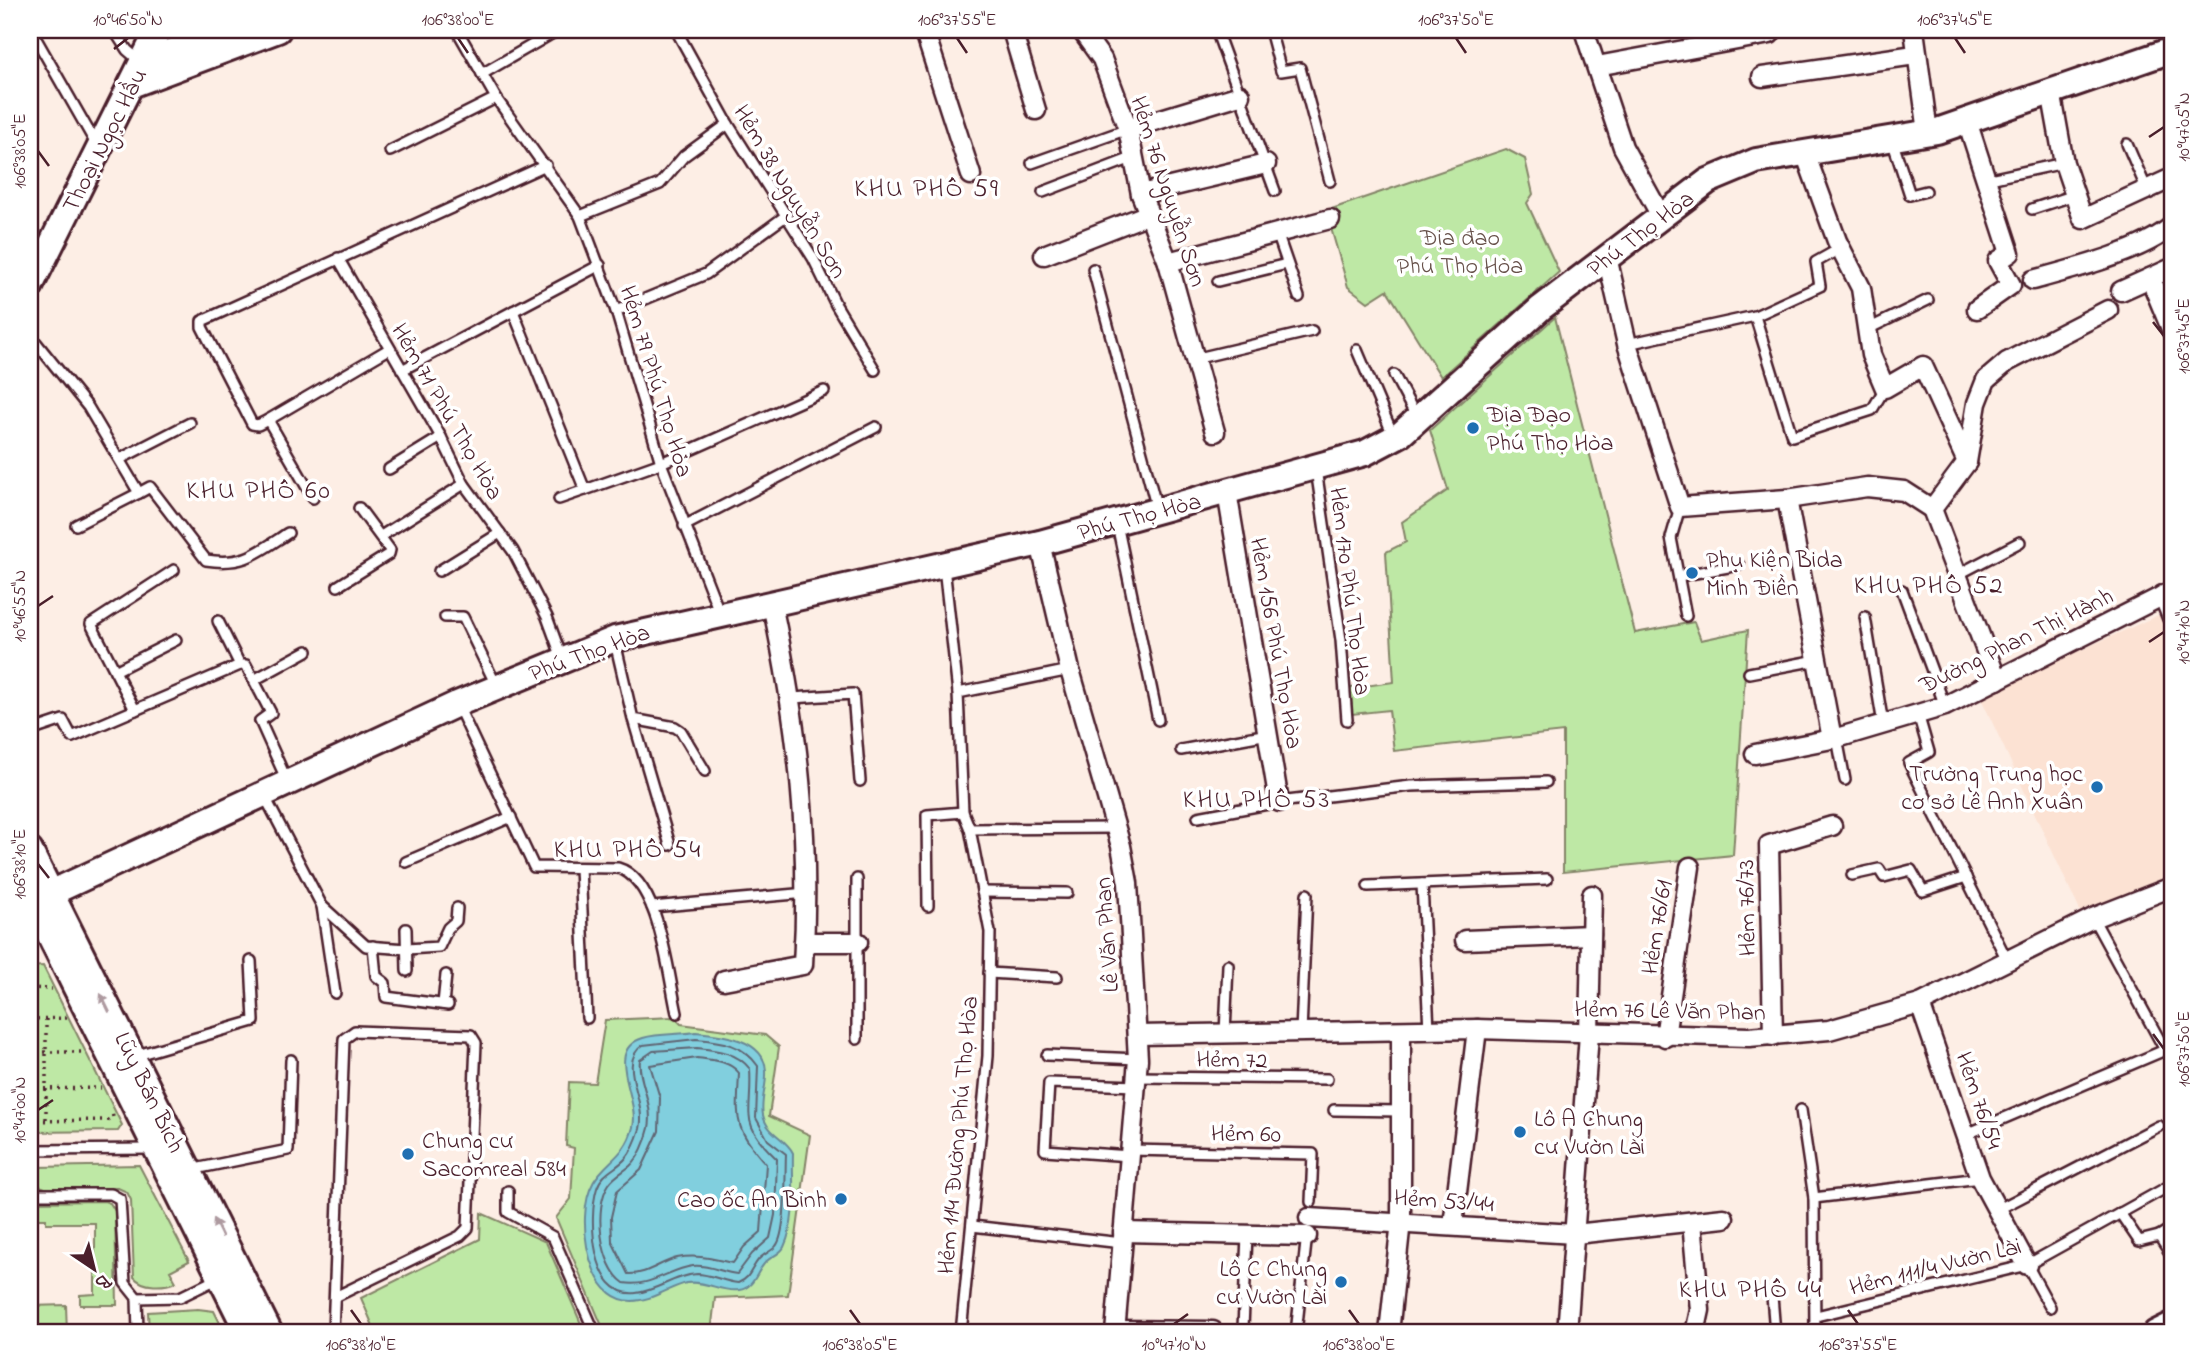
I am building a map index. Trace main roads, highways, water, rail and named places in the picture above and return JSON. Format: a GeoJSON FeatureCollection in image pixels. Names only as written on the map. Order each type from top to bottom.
{"type":"FeatureCollection","features":[{"type":"Feature","properties":{"kind":"water"},"geometry":{"type":"Polygon","coordinates":[[[696,1032],[740,1040],[750,1045],[764,1060],[766,1077],[763,1115],[768,1127],[793,1153],[793,1201],[788,1236],[782,1250],[766,1262],[744,1289],[726,1290],[701,1283],[687,1283],[639,1300],[619,1298],[608,1292],[594,1270],[589,1256],[585,1217],[592,1185],[622,1150],[633,1127],[634,1115],[624,1064],[626,1053],[631,1044],[643,1038],[696,1032]]]}},
{"type":"Feature","properties":{"kind":"place","name":"Địa Đạo Phú Thọ Hòa"},"geometry":{"type":"Point","coordinates":[1473,428]}},
{"type":"Feature","properties":{"kind":"place","name":"Phụ Kiện Bida Minh Điền"},"geometry":{"type":"Point","coordinates":[1692,573]}},
{"type":"Feature","properties":{"kind":"place","name":"Trường Trung học cơ sở Lê Anh Xuân"},"geometry":{"type":"Point","coordinates":[2097,787]}},
{"type":"Feature","properties":{"kind":"place","name":"Lô A Chung cư Vườn Lài"},"geometry":{"type":"Point","coordinates":[1520,1132]}},
{"type":"Feature","properties":{"kind":"place","name":"Chung cư Sacomreal 584"},"geometry":{"type":"Point","coordinates":[408,1154]}},
{"type":"Feature","properties":{"kind":"place","name":"Cao ốc An Bình"},"geometry":{"type":"Point","coordinates":[841,1199]}},
{"type":"Feature","properties":{"kind":"place","name":"Lô C Chung cư Vườn Lài"},"geometry":{"type":"Point","coordinates":[1341,1282]}},
{"type":"Feature","properties":{"kind":"district","name":"KHU PHỐ 59"},"geometry":{"type":"Point","coordinates":[927,187]}},
{"type":"Feature","properties":{"kind":"district","name":"KHU PHỐ 60"},"geometry":{"type":"Point","coordinates":[259,489]}},
{"type":"Feature","properties":{"kind":"district","name":"KHU PHỐ 52"},"geometry":{"type":"Point","coordinates":[1929,584]}},
{"type":"Feature","properties":{"kind":"district","name":"KHU PHỐ 53"},"geometry":{"type":"Point","coordinates":[1257,798]}},
{"type":"Feature","properties":{"kind":"district","name":"KHU PHỐ 54"},"geometry":{"type":"Point","coordinates":[628,848]}},
{"type":"Feature","properties":{"kind":"district","name":"KHU PHỐ 44"},"geometry":{"type":"Point","coordinates":[1751,1288]}},
{"type":"Feature","properties":{"kind":"park label","name":"Địa đạo Phú Thọ Hòa"},"geometry":{"type":"Point","coordinates":[1460,251]}}]}
